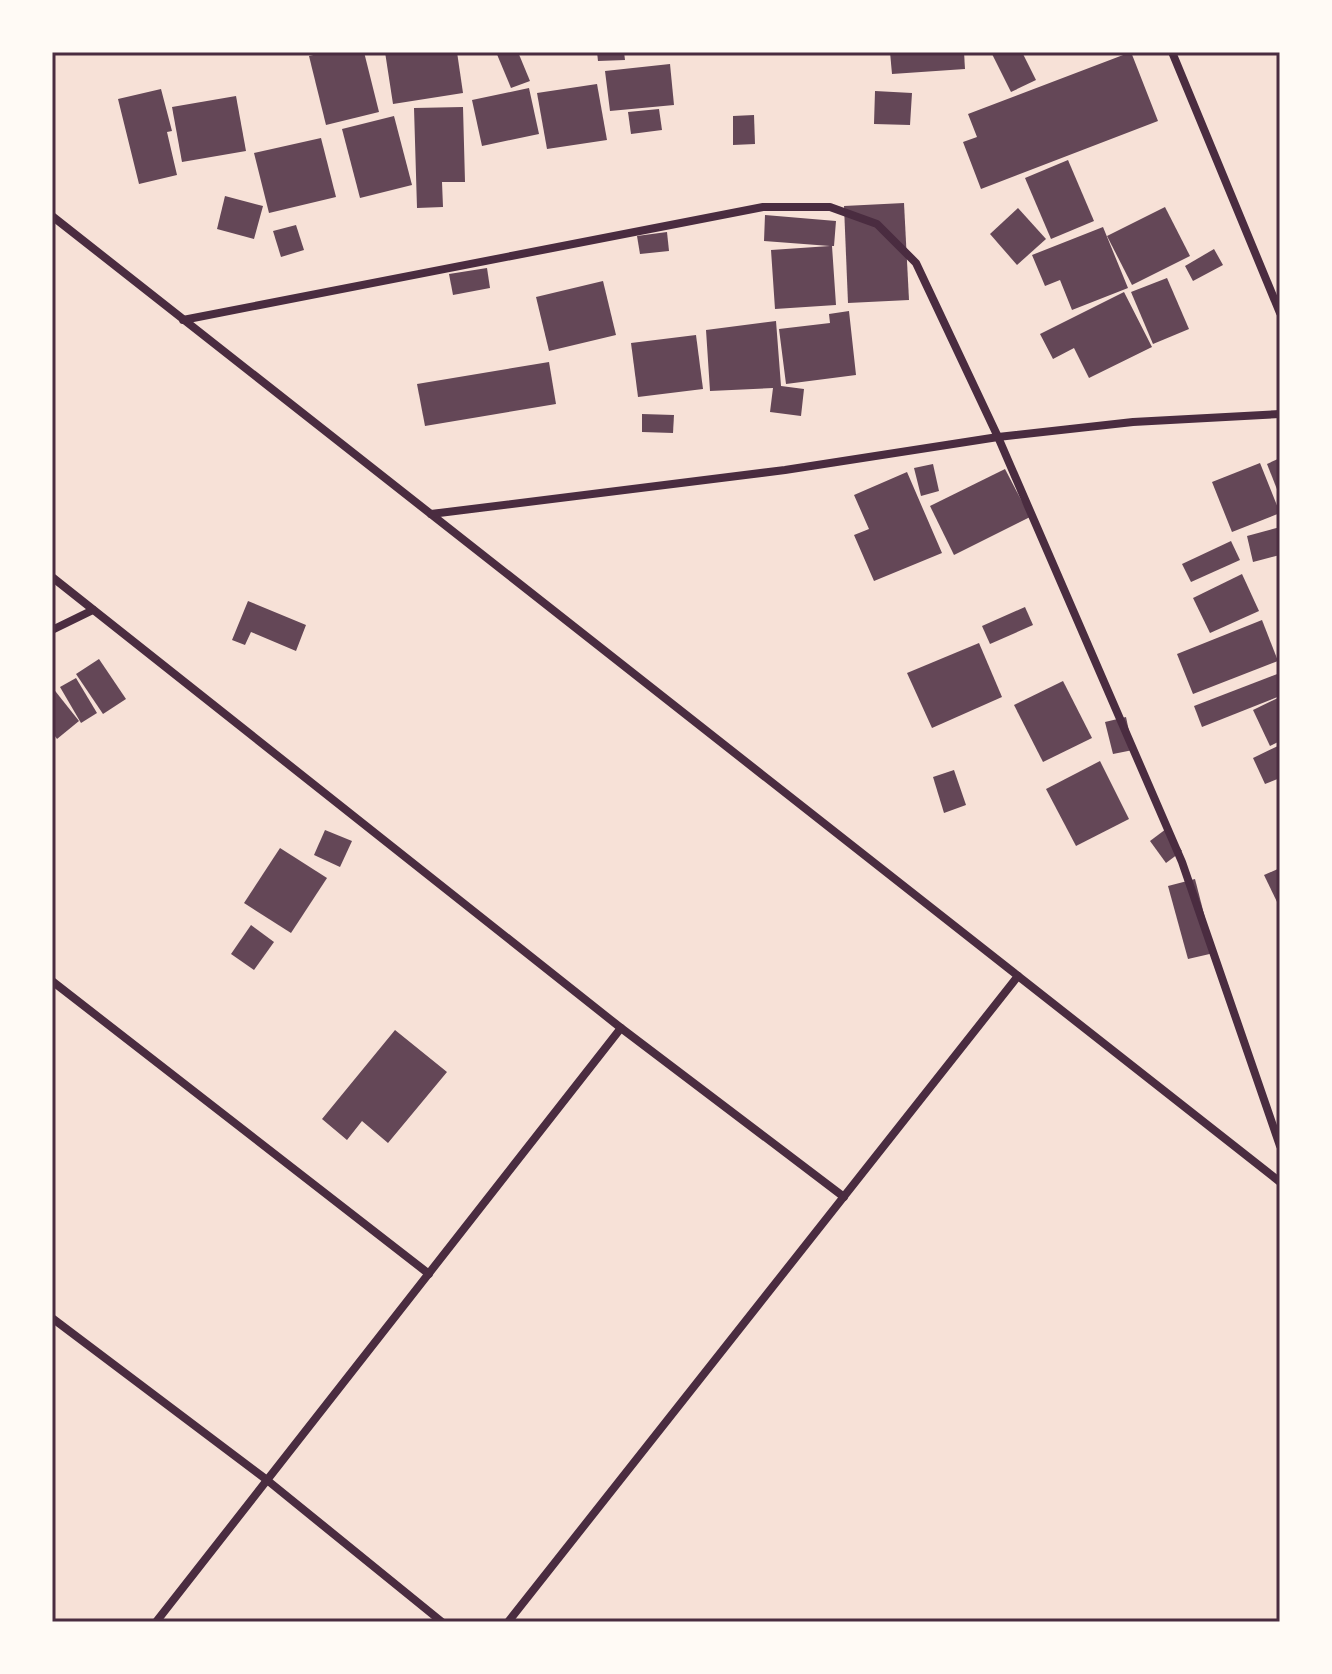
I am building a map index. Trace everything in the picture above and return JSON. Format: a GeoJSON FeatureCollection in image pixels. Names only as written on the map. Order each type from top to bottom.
{"type":"FeatureCollection","features":[{"type":"Feature","properties":{"kind":"street"},"geometry":{"type":"LineString","coordinates":[[1172,52],[1280,313]]}},
{"type":"Feature","properties":{"kind":"street"},"geometry":{"type":"LineString","coordinates":[[183,320],[763,207],[830,207],[877,224],[916,263],[998,437],[1182,862],[1280,1146]]}},
{"type":"Feature","properties":{"kind":"street"},"geometry":{"type":"LineString","coordinates":[[52,216],[1280,1182]]}},
{"type":"Feature","properties":{"kind":"street"},"geometry":{"type":"LineString","coordinates":[[431,514],[785,470],[998,437],[1133,422],[1280,414]]}},
{"type":"Feature","properties":{"kind":"street"},"geometry":{"type":"LineString","coordinates":[[52,577],[621,1028],[844,1197]]}},
{"type":"Feature","properties":{"kind":"street"},"geometry":{"type":"LineString","coordinates":[[52,630],[93,610]]}},
{"type":"Feature","properties":{"kind":"street"},"geometry":{"type":"LineString","coordinates":[[508,1622],[1018,976]]}},
{"type":"Feature","properties":{"kind":"street"},"geometry":{"type":"LineString","coordinates":[[52,981],[429,1274]]}},
{"type":"Feature","properties":{"kind":"street"},"geometry":{"type":"LineString","coordinates":[[156,1622],[621,1028]]}},
{"type":"Feature","properties":{"kind":"street"},"geometry":{"type":"LineString","coordinates":[[52,1318],[267,1480],[442,1622]]}},
{"type":"Feature","properties":{"kind":"building"},"geometry":{"type":"Polygon","coordinates":[[[326,52],[364,52],[379,112],[326,125],[309,56],[326,52]]]}},
{"type":"Feature","properties":{"kind":"building"},"geometry":{"type":"Polygon","coordinates":[[[385,52],[457,52],[463,93],[393,104],[385,52]]]}},
{"type":"Feature","properties":{"kind":"building"},"geometry":{"type":"Polygon","coordinates":[[[496,52],[518,52],[530,81],[511,88],[496,52]]]}},
{"type":"Feature","properties":{"kind":"building"},"geometry":{"type":"Polygon","coordinates":[[[597,52],[624,52],[625,60],[598,61],[597,52]]]}},
{"type":"Feature","properties":{"kind":"building"},"geometry":{"type":"Polygon","coordinates":[[[890,52],[964,52],[965,69],[892,74],[890,52]]]}},
{"type":"Feature","properties":{"kind":"building"},"geometry":{"type":"Polygon","coordinates":[[[991,52],[1022,52],[1036,80],[1011,92],[991,52]]]}},
{"type":"Feature","properties":{"kind":"building"},"geometry":{"type":"Polygon","coordinates":[[[1131,52],[1158,121],[981,189],[963,142],[977,137],[968,114],[1131,52]]]}},
{"type":"Feature","properties":{"kind":"building"},"geometry":{"type":"Polygon","coordinates":[[[670,64],[674,105],[610,111],[605,71],[670,64]]]}},
{"type":"Feature","properties":{"kind":"building"},"geometry":{"type":"Polygon","coordinates":[[[597,84],[607,140],[547,149],[537,93],[597,84]]]}},
{"type":"Feature","properties":{"kind":"building"},"geometry":{"type":"Polygon","coordinates":[[[529,88],[539,134],[482,146],[472,100],[529,88]]]}},
{"type":"Feature","properties":{"kind":"building"},"geometry":{"type":"Polygon","coordinates":[[[161,89],[172,131],[167,132],[177,175],[139,184],[118,99],[161,89]]]}},
{"type":"Feature","properties":{"kind":"building"},"geometry":{"type":"Polygon","coordinates":[[[875,91],[912,93],[910,125],[874,124],[875,91]]]}},
{"type":"Feature","properties":{"kind":"building"},"geometry":{"type":"Polygon","coordinates":[[[236,96],[246,151],[182,162],[172,107],[236,96]]]}},
{"type":"Feature","properties":{"kind":"building"},"geometry":{"type":"Polygon","coordinates":[[[463,107],[465,182],[442,182],[443,207],[417,208],[414,108],[463,107]]]}},
{"type":"Feature","properties":{"kind":"building"},"geometry":{"type":"Polygon","coordinates":[[[659,109],[662,130],[631,134],[628,112],[659,109]]]}},
{"type":"Feature","properties":{"kind":"building"},"geometry":{"type":"Polygon","coordinates":[[[754,115],[755,144],[733,145],[733,116],[754,115]]]}},
{"type":"Feature","properties":{"kind":"building"},"geometry":{"type":"Polygon","coordinates":[[[394,116],[412,185],[360,198],[342,129],[394,116]]]}},
{"type":"Feature","properties":{"kind":"building"},"geometry":{"type":"Polygon","coordinates":[[[321,138],[336,197],[269,213],[254,153],[321,138]]]}},
{"type":"Feature","properties":{"kind":"building"},"geometry":{"type":"Polygon","coordinates":[[[1068,160],[1094,221],[1051,239],[1025,178],[1068,160]]]}},
{"type":"Feature","properties":{"kind":"building"},"geometry":{"type":"Polygon","coordinates":[[[225,196],[263,206],[254,239],[217,229],[225,196]]]}},
{"type":"Feature","properties":{"kind":"building"},"geometry":{"type":"Polygon","coordinates":[[[904,203],[909,300],[848,303],[844,206],[904,203]]]}},
{"type":"Feature","properties":{"kind":"building"},"geometry":{"type":"Polygon","coordinates":[[[1165,207],[1190,256],[1132,285],[1107,236],[1165,207]]]}},
{"type":"Feature","properties":{"kind":"building"},"geometry":{"type":"Polygon","coordinates":[[[1018,208],[1046,239],[1017,265],[990,234],[1018,208]]]}},
{"type":"Feature","properties":{"kind":"building"},"geometry":{"type":"Polygon","coordinates":[[[765,215],[836,221],[832,246],[836,305],[775,309],[771,250],[830,246],[764,241],[765,215]]]}},
{"type":"Feature","properties":{"kind":"building"},"geometry":{"type":"Polygon","coordinates":[[[296,225],[304,250],[281,257],[273,231],[296,225]]]}},
{"type":"Feature","properties":{"kind":"building"},"geometry":{"type":"Polygon","coordinates":[[[1103,227],[1128,288],[1072,310],[1060,280],[1045,286],[1032,255],[1103,227]]]}},
{"type":"Feature","properties":{"kind":"building"},"geometry":{"type":"Polygon","coordinates":[[[667,232],[669,251],[640,254],[637,236],[667,232]]]}},
{"type":"Feature","properties":{"kind":"building"},"geometry":{"type":"Polygon","coordinates":[[[1214,249],[1223,265],[1193,281],[1185,266],[1214,249]]]}},
{"type":"Feature","properties":{"kind":"building"},"geometry":{"type":"Polygon","coordinates":[[[487,268],[490,288],[453,295],[449,274],[487,268]]]}},
{"type":"Feature","properties":{"kind":"building"},"geometry":{"type":"Polygon","coordinates":[[[1167,278],[1189,329],[1153,344],[1131,292],[1167,278]]]}},
{"type":"Feature","properties":{"kind":"building"},"geometry":{"type":"Polygon","coordinates":[[[603,281],[616,335],[549,351],[536,297],[603,281]]]}},
{"type":"Feature","properties":{"kind":"building"},"geometry":{"type":"Polygon","coordinates":[[[1124,292],[1152,347],[1089,378],[1074,348],[1053,359],[1040,334],[1124,292]]]}},
{"type":"Feature","properties":{"kind":"building"},"geometry":{"type":"Polygon","coordinates":[[[849,311],[856,375],[786,384],[779,329],[830,323],[829,314],[849,311]]]}},
{"type":"Feature","properties":{"kind":"building"},"geometry":{"type":"Polygon","coordinates":[[[776,321],[781,386],[804,389],[801,416],[770,412],[773,388],[710,391],[706,330],[776,321]]]}},
{"type":"Feature","properties":{"kind":"building"},"geometry":{"type":"Polygon","coordinates":[[[696,335],[703,389],[638,397],[631,343],[696,335]]]}},
{"type":"Feature","properties":{"kind":"building"},"geometry":{"type":"Polygon","coordinates":[[[549,362],[556,404],[425,426],[417,384],[549,362]]]}},
{"type":"Feature","properties":{"kind":"building"},"geometry":{"type":"Polygon","coordinates":[[[642,414],[674,415],[673,433],[642,432],[642,414]]]}},
{"type":"Feature","properties":{"kind":"building"},"geometry":{"type":"Polygon","coordinates":[[[1280,458],[1280,497],[1267,464],[1280,458]]]}},
{"type":"Feature","properties":{"kind":"building"},"geometry":{"type":"Polygon","coordinates":[[[1260,463],[1280,513],[1232,532],[1212,482],[1260,463]]]}},
{"type":"Feature","properties":{"kind":"building"},"geometry":{"type":"Polygon","coordinates":[[[933,464],[939,491],[921,496],[914,468],[933,464]]]}},
{"type":"Feature","properties":{"kind":"building"},"geometry":{"type":"Polygon","coordinates":[[[1005,469],[1030,517],[954,555],[930,506],[1005,469]]]}},
{"type":"Feature","properties":{"kind":"building"},"geometry":{"type":"Polygon","coordinates":[[[907,472],[942,553],[874,581],[854,535],[869,529],[854,495],[907,472]]]}},
{"type":"Feature","properties":{"kind":"building"},"geometry":{"type":"Polygon","coordinates":[[[1280,527],[1280,555],[1253,562],[1247,536],[1280,527]]]}},
{"type":"Feature","properties":{"kind":"building"},"geometry":{"type":"Polygon","coordinates":[[[1231,541],[1240,560],[1191,582],[1182,564],[1231,541]]]}},
{"type":"Feature","properties":{"kind":"building"},"geometry":{"type":"Polygon","coordinates":[[[1242,574],[1259,611],[1210,633],[1193,598],[1242,574]]]}},
{"type":"Feature","properties":{"kind":"building"},"geometry":{"type":"Polygon","coordinates":[[[248,601],[306,625],[296,651],[251,632],[245,645],[232,640],[248,601]]]}},
{"type":"Feature","properties":{"kind":"building"},"geometry":{"type":"Polygon","coordinates":[[[1025,607],[1033,625],[990,644],[982,626],[1025,607]]]}},
{"type":"Feature","properties":{"kind":"building"},"geometry":{"type":"Polygon","coordinates":[[[1262,620],[1278,661],[1193,694],[1177,654],[1262,620]]]}},
{"type":"Feature","properties":{"kind":"building"},"geometry":{"type":"Polygon","coordinates":[[[979,643],[1002,697],[932,728],[907,673],[979,643]]]}},
{"type":"Feature","properties":{"kind":"building"},"geometry":{"type":"Polygon","coordinates":[[[99,659],[126,699],[103,714],[76,674],[99,659]]]}},
{"type":"Feature","properties":{"kind":"building"},"geometry":{"type":"Polygon","coordinates":[[[1280,673],[1280,696],[1202,727],[1194,706],[1280,673]]]}},
{"type":"Feature","properties":{"kind":"building"},"geometry":{"type":"Polygon","coordinates":[[[76,678],[97,713],[81,723],[60,687],[76,678]]]}},
{"type":"Feature","properties":{"kind":"building"},"geometry":{"type":"Polygon","coordinates":[[[1063,681],[1092,738],[1043,762],[1014,705],[1063,681]]]}},
{"type":"Feature","properties":{"kind":"building"},"geometry":{"type":"Polygon","coordinates":[[[52,687],[79,721],[57,739],[52,732],[52,687]]]}},
{"type":"Feature","properties":{"kind":"building"},"geometry":{"type":"Polygon","coordinates":[[[1280,697],[1280,741],[1270,746],[1253,710],[1280,697]]]}},
{"type":"Feature","properties":{"kind":"building"},"geometry":{"type":"Polygon","coordinates":[[[1126,717],[1133,750],[1113,754],[1105,722],[1126,717]]]}},
{"type":"Feature","properties":{"kind":"building"},"geometry":{"type":"Polygon","coordinates":[[[1280,745],[1280,778],[1265,784],[1253,758],[1280,745]]]}},
{"type":"Feature","properties":{"kind":"building"},"geometry":{"type":"Polygon","coordinates":[[[1100,761],[1129,819],[1076,846],[1046,789],[1100,761]]]}},
{"type":"Feature","properties":{"kind":"building"},"geometry":{"type":"Polygon","coordinates":[[[954,770],[966,805],[944,813],[933,777],[954,770]]]}},
{"type":"Feature","properties":{"kind":"building"},"geometry":{"type":"Polygon","coordinates":[[[1166,829],[1182,851],[1166,863],[1150,841],[1166,829]]]}},
{"type":"Feature","properties":{"kind":"building"},"geometry":{"type":"Polygon","coordinates":[[[325,830],[352,841],[340,867],[314,855],[325,830]]]}},
{"type":"Feature","properties":{"kind":"building"},"geometry":{"type":"Polygon","coordinates":[[[280,848],[327,878],[291,933],[244,903],[280,848]]]}},
{"type":"Feature","properties":{"kind":"building"},"geometry":{"type":"Polygon","coordinates":[[[1280,868],[1280,908],[1264,875],[1280,868]]]}},
{"type":"Feature","properties":{"kind":"building"},"geometry":{"type":"Polygon","coordinates":[[[1195,879],[1214,953],[1188,959],[1168,886],[1195,879]]]}},
{"type":"Feature","properties":{"kind":"building"},"geometry":{"type":"Polygon","coordinates":[[[251,925],[274,942],[254,970],[231,954],[251,925]]]}},
{"type":"Feature","properties":{"kind":"building"},"geometry":{"type":"Polygon","coordinates":[[[395,1030],[447,1072],[388,1143],[362,1121],[347,1140],[322,1119],[395,1030]]]}}]}
